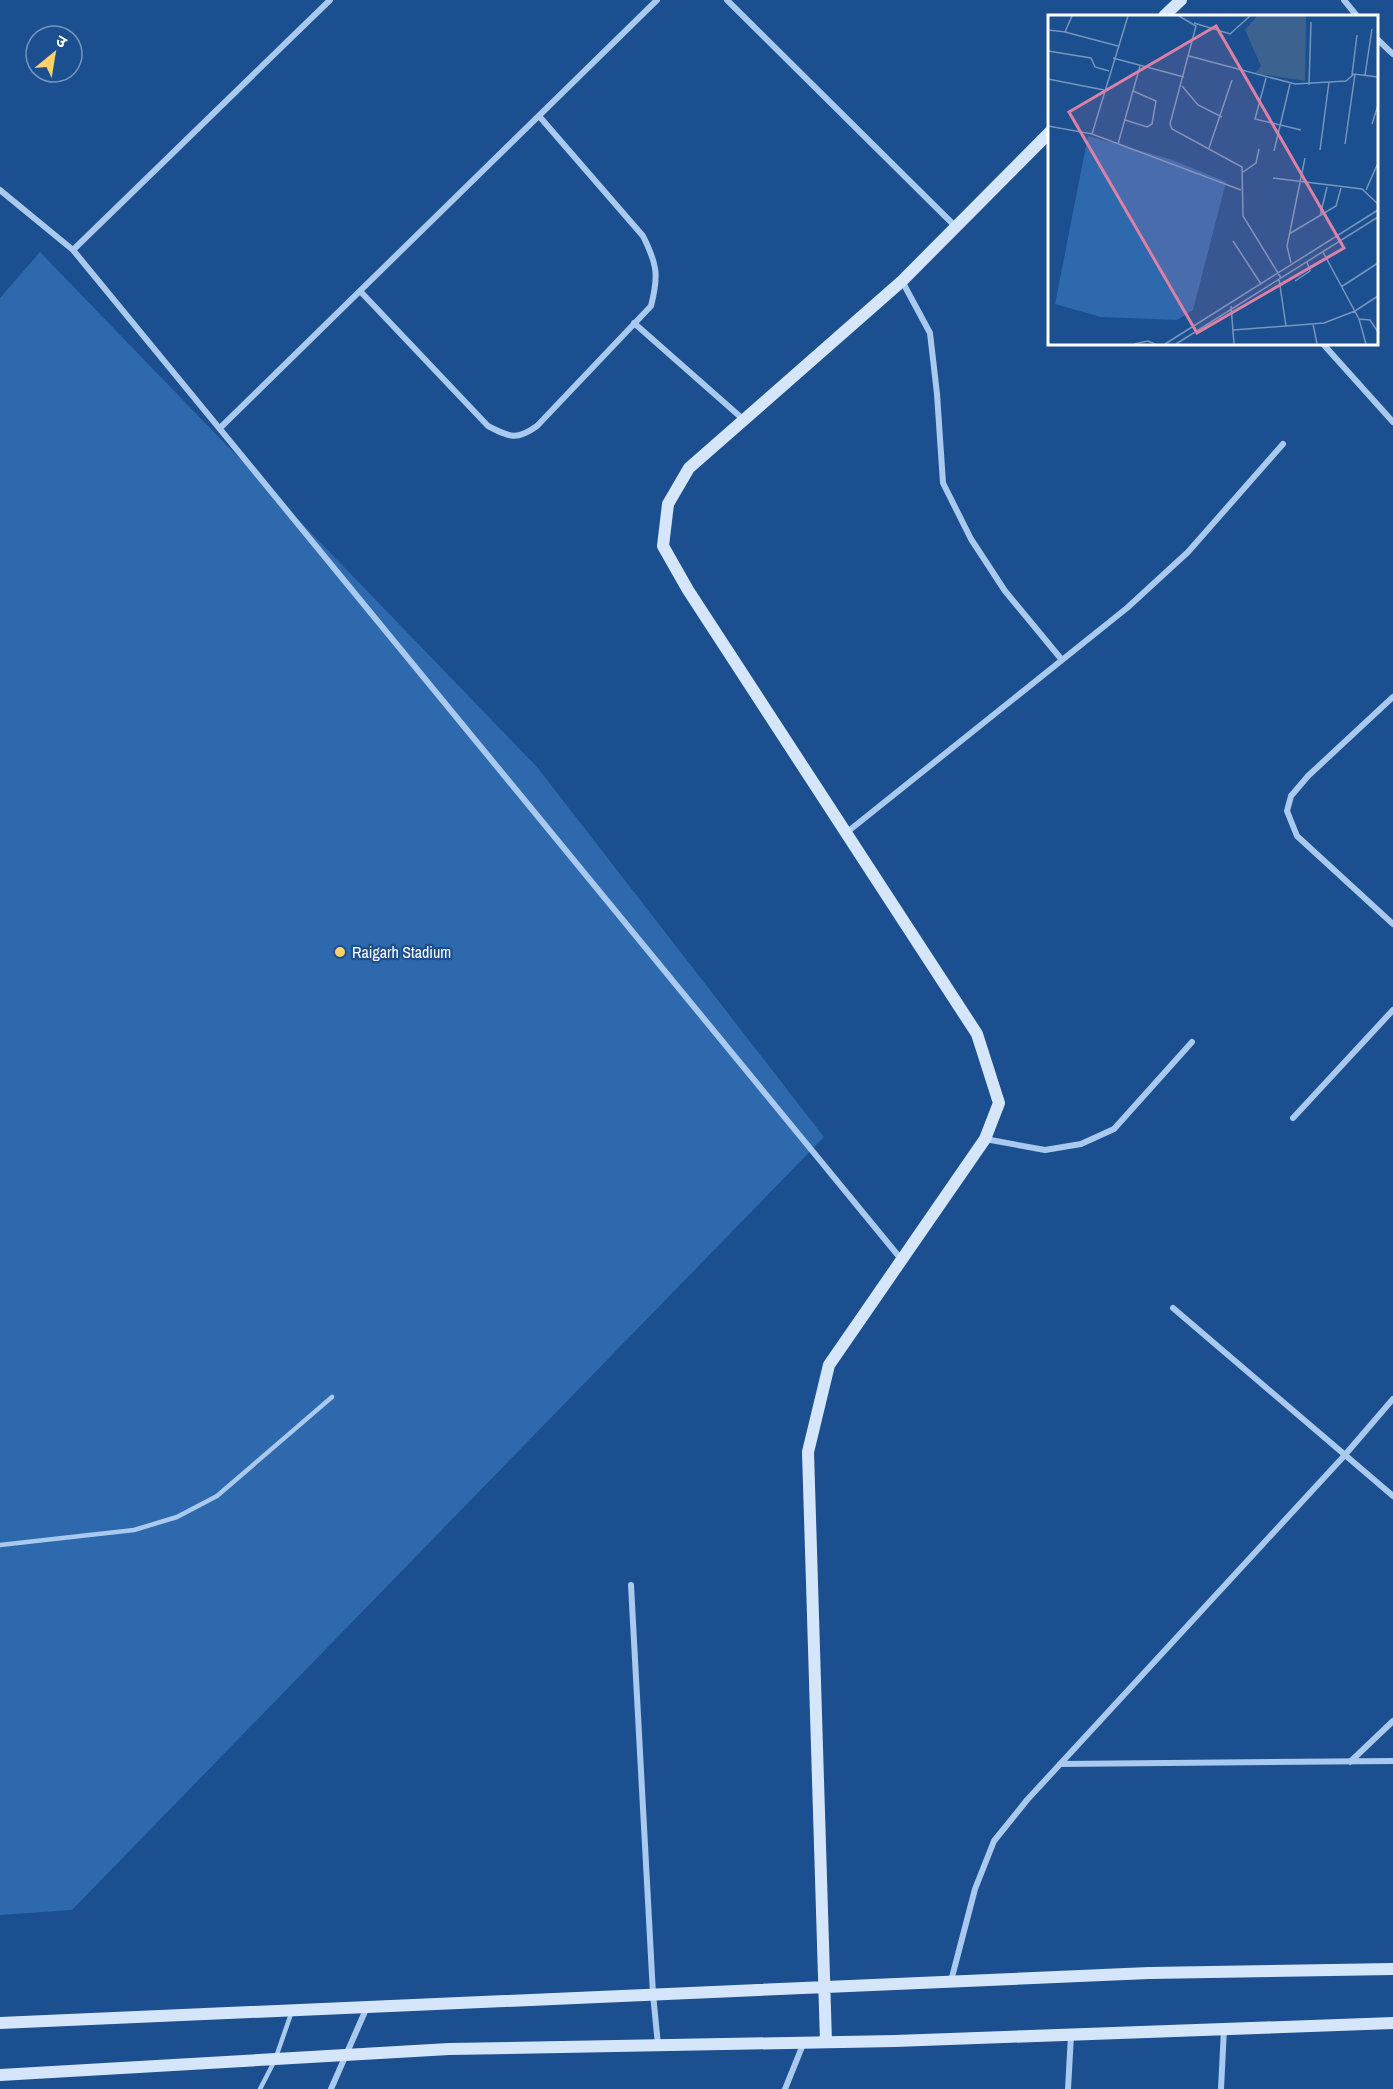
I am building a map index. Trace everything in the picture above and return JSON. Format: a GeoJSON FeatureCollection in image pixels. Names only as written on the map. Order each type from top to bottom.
{"type":"FeatureCollection","features":[{"type":"Feature","properties":{"kind":"street"},"geometry":{"type":"LineString","coordinates":[[73,250],[330,0]]}},
{"type":"Feature","properties":{"kind":"street"},"geometry":{"type":"LineString","coordinates":[[220,428],[657,0]]}},
{"type":"Feature","properties":{"kind":"street"},"geometry":{"type":"LineString","coordinates":[[727,0],[956,227]]}},
{"type":"Feature","properties":{"kind":"street"},"geometry":{"type":"LineString","coordinates":[[1165,15],[1180,0]]}},
{"type":"Feature","properties":{"kind":"street"},"geometry":{"type":"LineString","coordinates":[[1344,0],[1356,15]]}},
{"type":"Feature","properties":{"kind":"street"},"geometry":{"type":"LineString","coordinates":[[1378,39],[1393,54]]}},
{"type":"Feature","properties":{"kind":"street"},"geometry":{"type":"LineString","coordinates":[[360,291],[488,426],[509,436],[523,436],[537,426],[651,306],[658,280],[654,257],[643,236],[539,116]]}},
{"type":"Feature","properties":{"kind":"street"},"geometry":{"type":"LineString","coordinates":[[825,2042],[808,1452],[829,1365],[985,1139],[999,1102],[977,1034],[688,590],[663,546],[668,504],[689,468],[902,281],[1048,134]]}},
{"type":"Feature","properties":{"kind":"street"},"geometry":{"type":"LineString","coordinates":[[0,190],[73,250],[901,1259]]}},
{"type":"Feature","properties":{"kind":"street"},"geometry":{"type":"LineString","coordinates":[[902,281],[930,333],[943,483],[971,539],[1005,591],[1062,660]]}},
{"type":"Feature","properties":{"kind":"street"},"geometry":{"type":"LineString","coordinates":[[634,323],[744,420]]}},
{"type":"Feature","properties":{"kind":"street"},"geometry":{"type":"LineString","coordinates":[[1324,345],[1393,422]]}},
{"type":"Feature","properties":{"kind":"street"},"geometry":{"type":"LineString","coordinates":[[846,833],[1127,608],[1188,552],[1283,444]]}},
{"type":"Feature","properties":{"kind":"street"},"geometry":{"type":"LineString","coordinates":[[1393,697],[1308,776],[1291,796],[1287,811],[1297,836],[1393,924]]}},
{"type":"Feature","properties":{"kind":"street"},"geometry":{"type":"LineString","coordinates":[[1293,1118],[1393,1010]]}},
{"type":"Feature","properties":{"kind":"street"},"geometry":{"type":"LineString","coordinates":[[985,1139],[1045,1150],[1081,1144],[1114,1129],[1192,1042]]}},
{"type":"Feature","properties":{"kind":"street"},"geometry":{"type":"LineString","coordinates":[[1173,1308],[1393,1496]]}},
{"type":"Feature","properties":{"kind":"street"},"geometry":{"type":"LineString","coordinates":[[951,1982],[975,1889],[994,1841],[1027,1800],[1393,1400]]}},
{"type":"Feature","properties":{"kind":"street"},"geometry":{"type":"LineString","coordinates":[[631,1585],[653,1994],[658,2045]]}},
{"type":"Feature","properties":{"kind":"street"},"geometry":{"type":"LineString","coordinates":[[1350,1762],[1393,1721]]}},
{"type":"Feature","properties":{"kind":"street"},"geometry":{"type":"LineString","coordinates":[[1060,1764],[1393,1761]]}},
{"type":"Feature","properties":{"kind":"street"},"geometry":{"type":"LineString","coordinates":[[0,2023],[1149,1973],[1393,1969]]}},
{"type":"Feature","properties":{"kind":"street"},"geometry":{"type":"LineString","coordinates":[[331,2089],[368,2007]]}},
{"type":"Feature","properties":{"kind":"street"},"geometry":{"type":"LineString","coordinates":[[0,2075],[449,2049],[825,2042],[1393,2023]]}},
{"type":"Feature","properties":{"kind":"street"},"geometry":{"type":"LineString","coordinates":[[1221,2089],[1224,2029]]}},
{"type":"Feature","properties":{"kind":"street"},"geometry":{"type":"LineString","coordinates":[[1068,2089],[1071,2035]]}},
{"type":"Feature","properties":{"kind":"street"},"geometry":{"type":"LineString","coordinates":[[785,2089],[804,2042]]}},
{"type":"Feature","properties":{"kind":"lane"},"geometry":{"type":"LineString","coordinates":[[0,1545],[134,1530],[177,1517],[217,1496],[332,1397]]}},
{"type":"Feature","properties":{"kind":"lane"},"geometry":{"type":"LineString","coordinates":[[260,2089],[275,2060],[292,2010]]}},
{"type":"Feature","properties":{"kind":"shaded area","name":"Raigarh Stadium"},"geometry":{"type":"Polygon","coordinates":[[[40,252],[537,767],[824,1137],[72,1910],[0,1915],[0,298],[40,252]]]}},
{"type":"Feature","properties":{"kind":"place","name":"Raigarh Stadium"},"geometry":{"type":"Point","coordinates":[340,952]}}]}
